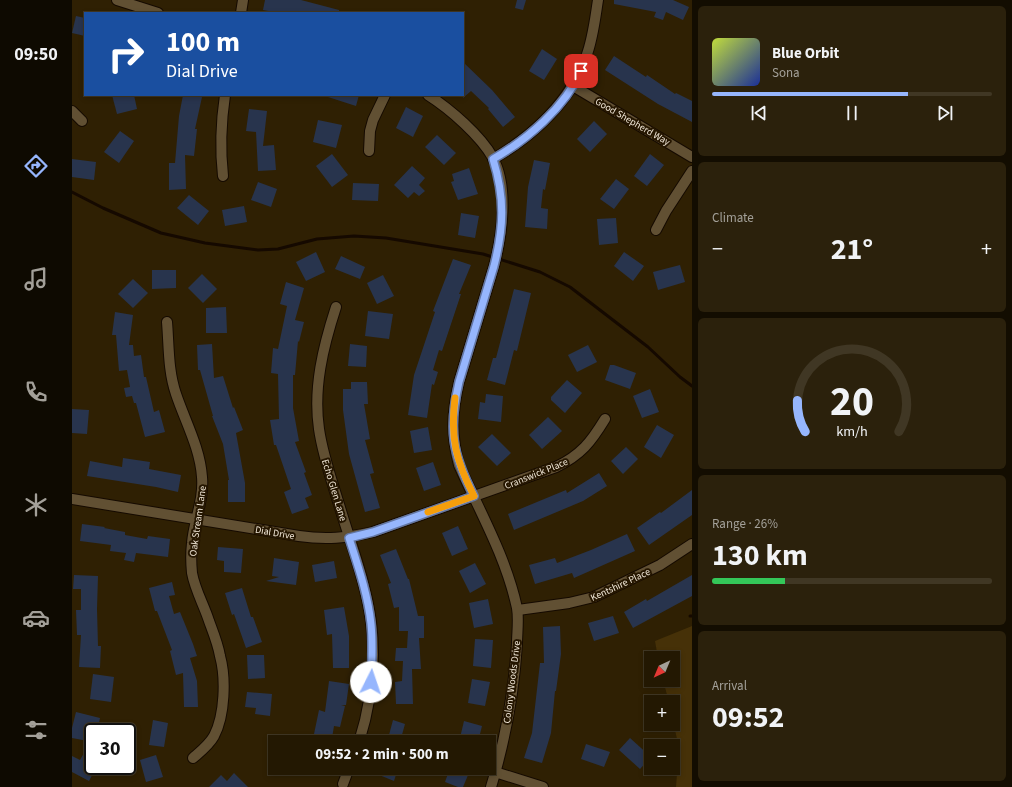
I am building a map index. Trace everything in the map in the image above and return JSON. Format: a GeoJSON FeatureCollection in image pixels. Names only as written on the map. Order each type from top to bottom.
{"type":"FeatureCollection","features":[{"type":"Feature","properties":{"kind":"street"},"geometry":{"type":"LineString","coordinates":[[117,0],[155,12]]}},
{"type":"Feature","properties":{"kind":"street"},"geometry":{"type":"LineString","coordinates":[[240,12],[243,0]]}},
{"type":"Feature","properties":{"kind":"street"},"geometry":{"type":"LineString","coordinates":[[493,159],[512,148],[538,126],[573,86],[591,42],[598,0]]}},
{"type":"Feature","properties":{"kind":"street","name":"Good Shepherd Way"},"geometry":{"type":"LineString","coordinates":[[573,86],[692,157]]}},
{"type":"Feature","properties":{"kind":"street"},"geometry":{"type":"LineString","coordinates":[[223,176],[221,125],[225,96]]}},
{"type":"Feature","properties":{"kind":"street"},"geometry":{"type":"LineString","coordinates":[[369,151],[370,131],[373,120],[385,96]]}},
{"type":"Feature","properties":{"kind":"street","name":"Colony Woods Drive"},"geometry":{"type":"LineString","coordinates":[[429,96],[462,122],[483,144],[493,159],[500,179],[502,194],[502,218],[499,248],[459,382],[455,398],[452,426],[455,450],[459,465],[504,562],[518,610],[515,668],[507,722],[496,768]]}},
{"type":"Feature","properties":{"kind":"street"},"geometry":{"type":"LineString","coordinates":[[72,111],[82,121]]}},
{"type":"Feature","properties":{"kind":"street"},"geometry":{"type":"LineString","coordinates":[[656,230],[666,210],[692,172]]}},
{"type":"Feature","properties":{"kind":"street","name":"Echo Glen Lane"},"geometry":{"type":"LineString","coordinates":[[336,307],[320,366],[317,400],[319,429],[328,467],[364,588],[371,630],[372,658],[370,694],[361,735]]}},
{"type":"Feature","properties":{"kind":"street","name":"Oak Stream Lane"},"geometry":{"type":"LineString","coordinates":[[167,322],[172,382],[188,424],[200,463],[202,488],[192,542],[192,573],[194,583],[209,621],[220,656],[223,691],[222,706],[214,735],[207,746],[193,758]]}},
{"type":"Feature","properties":{"kind":"street","name":"Cranswick Place"},"geometry":{"type":"LineString","coordinates":[[474,496],[566,463],[574,458],[589,444],[605,419]]}},
{"type":"Feature","properties":{"kind":"street","name":"Dial Drive"},"geometry":{"type":"LineString","coordinates":[[72,499],[312,538],[328,539],[349,538],[373,532],[474,496]]}},
{"type":"Feature","properties":{"kind":"street","name":"Kentshire Place"},"geometry":{"type":"LineString","coordinates":[[518,610],[569,603],[594,597],[660,565],[692,544]]}},
{"type":"Feature","properties":{"kind":"street"},"geometry":{"type":"LineString","coordinates":[[496,772],[543,787]]}},
{"type":"Feature","properties":{"kind":"street"},"geometry":{"type":"LineString","coordinates":[[343,784],[346,775]]}},
{"type":"Feature","properties":{"kind":"street","name":"Colony Woods Drive"},"geometry":{"type":"LineString","coordinates":[[491,787],[494,775]]}},
{"type":"Feature","properties":{"kind":"shaded area"},"geometry":{"type":"Polygon","coordinates":[[[692,626],[692,787],[676,787],[677,775],[680,775],[680,739],[677,739],[675,731],[680,731],[680,695],[667,695],[665,687],[680,687],[680,651],[657,651],[655,641],[692,626]]]}},
{"type":"Feature","properties":{"kind":"building"},"geometry":{"type":"Polygon","coordinates":[[[265,0],[301,0],[339,10],[339,12],[274,12],[263,10],[265,0]]]}},
{"type":"Feature","properties":{"kind":"building"},"geometry":{"type":"Polygon","coordinates":[[[517,0],[526,0],[523,10],[515,8],[517,0]]]}},
{"type":"Feature","properties":{"kind":"building"},"geometry":{"type":"Polygon","coordinates":[[[614,0],[673,0],[689,7],[683,20],[666,12],[663,20],[654,17],[656,12],[614,4],[614,0]]]}},
{"type":"Feature","properties":{"kind":"building"},"geometry":{"type":"Polygon","coordinates":[[[76,16],[84,18],[84,36],[72,33],[76,16]]]}},
{"type":"Feature","properties":{"kind":"building"},"geometry":{"type":"Polygon","coordinates":[[[542,49],[557,59],[544,80],[529,71],[542,49]]]}},
{"type":"Feature","properties":{"kind":"building"},"geometry":{"type":"Polygon","coordinates":[[[614,56],[646,77],[647,75],[675,94],[676,93],[692,101],[692,122],[658,104],[605,70],[614,56]]]}},
{"type":"Feature","properties":{"kind":"building"},"geometry":{"type":"Polygon","coordinates":[[[464,63],[492,90],[515,117],[503,127],[488,109],[489,108],[471,91],[463,98],[464,63]]]}},
{"type":"Feature","properties":{"kind":"building"},"geometry":{"type":"Polygon","coordinates":[[[112,96],[134,96],[137,109],[117,114],[112,96]]]}},
{"type":"Feature","properties":{"kind":"building"},"geometry":{"type":"Polygon","coordinates":[[[183,96],[202,97],[195,129],[197,129],[194,156],[185,155],[186,189],[169,190],[169,163],[175,163],[179,116],[183,96]]]}},
{"type":"Feature","properties":{"kind":"building"},"geometry":{"type":"Polygon","coordinates":[[[328,96],[359,96],[356,106],[328,96]]]}},
{"type":"Feature","properties":{"kind":"building"},"geometry":{"type":"Polygon","coordinates":[[[406,107],[423,116],[413,137],[396,128],[406,107]]]}},
{"type":"Feature","properties":{"kind":"building"},"geometry":{"type":"Polygon","coordinates":[[[249,109],[267,111],[263,146],[274,145],[276,170],[258,171],[256,132],[246,131],[249,109]]]}},
{"type":"Feature","properties":{"kind":"building"},"geometry":{"type":"Polygon","coordinates":[[[318,120],[342,125],[336,148],[313,142],[318,120]]]}},
{"type":"Feature","properties":{"kind":"building"},"geometry":{"type":"Polygon","coordinates":[[[594,121],[607,134],[590,152],[577,139],[594,121]]]}},
{"type":"Feature","properties":{"kind":"building"},"geometry":{"type":"Polygon","coordinates":[[[120,131],[134,141],[119,163],[104,152],[120,131]]]}},
{"type":"Feature","properties":{"kind":"building"},"geometry":{"type":"Polygon","coordinates":[[[437,135],[456,153],[444,165],[425,147],[437,135]]]}},
{"type":"Feature","properties":{"kind":"building"},"geometry":{"type":"Polygon","coordinates":[[[332,154],[348,175],[332,187],[316,166],[332,154]]]}},
{"type":"Feature","properties":{"kind":"building"},"geometry":{"type":"Polygon","coordinates":[[[650,154],[664,165],[647,186],[634,176],[650,154]]]}},
{"type":"Feature","properties":{"kind":"building"},"geometry":{"type":"Polygon","coordinates":[[[72,159],[96,162],[94,180],[72,177],[72,159]]]}},
{"type":"Feature","properties":{"kind":"building"},"geometry":{"type":"Polygon","coordinates":[[[534,160],[550,163],[545,190],[543,189],[541,208],[548,209],[547,229],[525,227],[528,187],[534,160]]]}},
{"type":"Feature","properties":{"kind":"building"},"geometry":{"type":"Polygon","coordinates":[[[412,166],[425,178],[419,185],[425,191],[419,196],[414,192],[408,198],[394,185],[412,166]]]}},
{"type":"Feature","properties":{"kind":"building"},"geometry":{"type":"Polygon","coordinates":[[[469,168],[478,194],[458,200],[451,182],[454,181],[452,174],[469,168]]]}},
{"type":"Feature","properties":{"kind":"building"},"geometry":{"type":"Polygon","coordinates":[[[616,179],[629,189],[614,209],[600,199],[616,179]]]}},
{"type":"Feature","properties":{"kind":"building"},"geometry":{"type":"Polygon","coordinates":[[[258,182],[277,189],[271,207],[251,200],[258,182]]]}},
{"type":"Feature","properties":{"kind":"building"},"geometry":{"type":"Polygon","coordinates":[[[353,183],[379,184],[378,201],[352,200],[353,183]]]}},
{"type":"Feature","properties":{"kind":"building"},"geometry":{"type":"Polygon","coordinates":[[[189,195],[209,211],[198,225],[177,208],[189,195]]]}},
{"type":"Feature","properties":{"kind":"building"},"geometry":{"type":"Polygon","coordinates":[[[244,206],[247,222],[225,226],[222,210],[244,206]]]}},
{"type":"Feature","properties":{"kind":"building"},"geometry":{"type":"Polygon","coordinates":[[[461,213],[479,216],[475,238],[458,235],[461,213]]]}},
{"type":"Feature","properties":{"kind":"building"},"geometry":{"type":"Polygon","coordinates":[[[616,218],[618,243],[599,245],[597,219],[616,218]]]}},
{"type":"Feature","properties":{"kind":"building"},"geometry":{"type":"Polygon","coordinates":[[[316,252],[325,272],[306,281],[296,262],[316,252]]]}},
{"type":"Feature","properties":{"kind":"building"},"geometry":{"type":"Polygon","coordinates":[[[624,252],[644,266],[633,281],[614,266],[624,252]]]}},
{"type":"Feature","properties":{"kind":"building"},"geometry":{"type":"Polygon","coordinates":[[[341,256],[365,267],[360,279],[335,269],[341,256]]]}},
{"type":"Feature","properties":{"kind":"building"},"geometry":{"type":"Polygon","coordinates":[[[453,259],[471,265],[459,294],[461,294],[442,351],[439,350],[433,370],[438,372],[434,385],[432,384],[427,418],[408,415],[414,375],[435,312],[433,311],[453,259]]]}},
{"type":"Feature","properties":{"kind":"building"},"geometry":{"type":"Polygon","coordinates":[[[680,265],[685,282],[658,290],[653,272],[680,265]]]}},
{"type":"Feature","properties":{"kind":"building"},"geometry":{"type":"Polygon","coordinates":[[[152,270],[176,270],[176,288],[152,289],[152,270]]]}},
{"type":"Feature","properties":{"kind":"building"},"geometry":{"type":"Polygon","coordinates":[[[202,274],[217,289],[203,303],[188,288],[202,274]]]}},
{"type":"Feature","properties":{"kind":"building"},"geometry":{"type":"Polygon","coordinates":[[[383,275],[394,296],[377,304],[367,283],[383,275]]]}},
{"type":"Feature","properties":{"kind":"building"},"geometry":{"type":"Polygon","coordinates":[[[133,279],[148,293],[133,308],[118,294],[133,279]]]}},
{"type":"Feature","properties":{"kind":"building"},"geometry":{"type":"Polygon","coordinates":[[[286,282],[304,288],[295,320],[304,322],[299,342],[298,341],[295,375],[293,375],[293,408],[299,441],[295,442],[306,472],[304,473],[312,495],[305,498],[309,508],[292,514],[284,492],[291,489],[276,445],[274,445],[270,420],[279,419],[278,374],[271,373],[273,348],[278,349],[287,306],[280,304],[286,282]]]}},
{"type":"Feature","properties":{"kind":"building"},"geometry":{"type":"Polygon","coordinates":[[[514,289],[531,293],[517,351],[514,350],[505,385],[487,380],[493,358],[496,358],[514,289]]]}},
{"type":"Feature","properties":{"kind":"building"},"geometry":{"type":"Polygon","coordinates":[[[226,307],[227,333],[206,333],[206,308],[226,307]]]}},
{"type":"Feature","properties":{"kind":"building"},"geometry":{"type":"Polygon","coordinates":[[[368,311],[393,314],[389,339],[365,336],[368,311]]]}},
{"type":"Feature","properties":{"kind":"building"},"geometry":{"type":"Polygon","coordinates":[[[115,312],[133,315],[129,345],[133,345],[134,356],[141,355],[144,377],[146,377],[154,412],[159,410],[165,432],[145,437],[136,403],[134,403],[132,396],[126,397],[124,388],[130,387],[127,370],[119,371],[116,335],[112,335],[115,312]]]}},
{"type":"Feature","properties":{"kind":"building"},"geometry":{"type":"Polygon","coordinates":[[[212,344],[214,378],[223,376],[233,408],[234,407],[243,430],[236,433],[245,483],[245,502],[228,502],[229,480],[223,444],[212,416],[200,370],[198,370],[197,345],[212,344]]]}},
{"type":"Feature","properties":{"kind":"building"},"geometry":{"type":"Polygon","coordinates":[[[350,344],[367,346],[366,367],[348,366],[350,344]]]}},
{"type":"Feature","properties":{"kind":"building"},"geometry":{"type":"Polygon","coordinates":[[[588,345],[597,362],[577,372],[568,355],[588,345]]]}},
{"type":"Feature","properties":{"kind":"building"},"geometry":{"type":"Polygon","coordinates":[[[610,365],[636,373],[630,389],[605,380],[610,365]]]}},
{"type":"Feature","properties":{"kind":"building"},"geometry":{"type":"Polygon","coordinates":[[[567,380],[582,393],[565,413],[551,400],[551,397],[567,380]]]}},
{"type":"Feature","properties":{"kind":"building"},"geometry":{"type":"Polygon","coordinates":[[[351,382],[367,382],[368,404],[364,404],[370,439],[365,440],[374,473],[370,474],[380,508],[365,512],[349,454],[343,410],[343,389],[351,389],[351,382]]]}},
{"type":"Feature","properties":{"kind":"building"},"geometry":{"type":"Polygon","coordinates":[[[650,389],[659,412],[642,418],[633,396],[650,389]]]}},
{"type":"Feature","properties":{"kind":"building"},"geometry":{"type":"Polygon","coordinates":[[[486,394],[503,396],[501,422],[478,419],[480,402],[485,403],[486,394]]]}},
{"type":"Feature","properties":{"kind":"building"},"geometry":{"type":"Polygon","coordinates":[[[72,409],[89,410],[87,434],[72,433],[72,409]]]}},
{"type":"Feature","properties":{"kind":"building"},"geometry":{"type":"Polygon","coordinates":[[[548,417],[562,431],[542,449],[529,435],[548,417]]]}},
{"type":"Feature","properties":{"kind":"building"},"geometry":{"type":"Polygon","coordinates":[[[657,425],[674,435],[661,458],[644,447],[657,425]]]}},
{"type":"Feature","properties":{"kind":"building"},"geometry":{"type":"Polygon","coordinates":[[[428,427],[432,450],[414,453],[410,431],[428,427]]]}},
{"type":"Feature","properties":{"kind":"building"},"geometry":{"type":"Polygon","coordinates":[[[492,434],[511,453],[497,466],[478,447],[492,434]]]}},
{"type":"Feature","properties":{"kind":"building"},"geometry":{"type":"Polygon","coordinates":[[[626,447],[638,459],[623,474],[611,461],[626,447]]]}},
{"type":"Feature","properties":{"kind":"building"},"geometry":{"type":"Polygon","coordinates":[[[123,458],[150,462],[149,469],[181,475],[178,492],[87,476],[90,461],[122,467],[123,458]]]}},
{"type":"Feature","properties":{"kind":"building"},"geometry":{"type":"Polygon","coordinates":[[[433,462],[441,485],[424,491],[416,468],[433,462]]]}},
{"type":"Feature","properties":{"kind":"building"},"geometry":{"type":"Polygon","coordinates":[[[599,473],[607,486],[583,501],[514,530],[508,514],[566,490],[567,493],[599,473]]]}},
{"type":"Feature","properties":{"kind":"building"},"geometry":{"type":"Polygon","coordinates":[[[692,490],[692,515],[649,545],[637,528],[660,512],[661,513],[692,490]]]}},
{"type":"Feature","properties":{"kind":"building"},"geometry":{"type":"Polygon","coordinates":[[[82,524],[105,527],[104,528],[125,532],[125,535],[147,539],[148,536],[170,539],[168,557],[136,553],[134,562],[124,560],[126,553],[110,551],[111,545],[80,541],[82,524]]]}},
{"type":"Feature","properties":{"kind":"building"},"geometry":{"type":"Polygon","coordinates":[[[458,526],[468,549],[452,556],[442,533],[458,526]]]}},
{"type":"Feature","properties":{"kind":"building"},"geometry":{"type":"Polygon","coordinates":[[[627,534],[635,551],[574,578],[572,573],[535,584],[529,565],[555,558],[557,563],[627,534]]]}},
{"type":"Feature","properties":{"kind":"building"},"geometry":{"type":"Polygon","coordinates":[[[218,547],[243,549],[241,573],[224,572],[224,561],[217,560],[218,547]]]}},
{"type":"Feature","properties":{"kind":"building"},"geometry":{"type":"Polygon","coordinates":[[[396,549],[409,579],[418,616],[424,616],[424,638],[419,638],[421,669],[412,669],[413,704],[396,704],[395,682],[402,681],[403,661],[395,661],[396,648],[407,648],[408,631],[399,631],[399,607],[394,608],[388,584],[391,583],[380,555],[396,549]]]}},
{"type":"Feature","properties":{"kind":"building"},"geometry":{"type":"Polygon","coordinates":[[[274,558],[299,562],[296,585],[266,581],[279,577],[272,576],[274,558]]]}},
{"type":"Feature","properties":{"kind":"building"},"geometry":{"type":"Polygon","coordinates":[[[334,561],[337,578],[315,582],[312,565],[334,561]]]}},
{"type":"Feature","properties":{"kind":"building"},"geometry":{"type":"Polygon","coordinates":[[[475,563],[486,584],[470,593],[459,571],[475,563]]]}},
{"type":"Feature","properties":{"kind":"building"},"geometry":{"type":"Polygon","coordinates":[[[74,575],[98,576],[97,609],[98,646],[101,646],[100,668],[79,667],[81,635],[77,635],[76,610],[81,610],[81,589],[73,589],[74,575]]]}},
{"type":"Feature","properties":{"kind":"building"},"geometry":{"type":"Polygon","coordinates":[[[692,575],[692,596],[633,628],[624,612],[646,599],[647,601],[692,575]]]}},
{"type":"Feature","properties":{"kind":"building"},"geometry":{"type":"Polygon","coordinates":[[[172,582],[175,595],[169,596],[174,614],[180,612],[197,656],[190,658],[197,681],[198,707],[184,707],[183,673],[176,675],[170,651],[172,650],[157,611],[155,611],[149,588],[172,582]]]}},
{"type":"Feature","properties":{"kind":"building"},"geometry":{"type":"Polygon","coordinates":[[[242,588],[251,617],[253,617],[262,642],[246,648],[234,614],[232,615],[225,593],[242,588]]]}},
{"type":"Feature","properties":{"kind":"building"},"geometry":{"type":"Polygon","coordinates":[[[488,599],[493,624],[474,628],[469,603],[488,599]]]}},
{"type":"Feature","properties":{"kind":"building"},"geometry":{"type":"Polygon","coordinates":[[[344,607],[349,636],[349,668],[333,668],[332,634],[327,635],[324,610],[344,607]]]}},
{"type":"Feature","properties":{"kind":"building"},"geometry":{"type":"Polygon","coordinates":[[[613,616],[619,633],[594,641],[588,623],[613,616]]]}},
{"type":"Feature","properties":{"kind":"building"},"geometry":{"type":"Polygon","coordinates":[[[560,626],[561,654],[555,691],[551,733],[542,763],[524,758],[532,733],[540,663],[544,663],[543,627],[560,626]]]}},
{"type":"Feature","properties":{"kind":"building"},"geometry":{"type":"Polygon","coordinates":[[[475,639],[493,640],[491,668],[473,666],[475,639]]]}},
{"type":"Feature","properties":{"kind":"building"},"geometry":{"type":"Polygon","coordinates":[[[247,655],[264,655],[265,678],[248,679],[247,655]]]}},
{"type":"Feature","properties":{"kind":"building"},"geometry":{"type":"Polygon","coordinates":[[[93,674],[114,677],[111,702],[90,699],[93,674]]]}},
{"type":"Feature","properties":{"kind":"building"},"geometry":{"type":"Polygon","coordinates":[[[472,679],[490,682],[485,706],[468,703],[472,679]]]}},
{"type":"Feature","properties":{"kind":"building"},"geometry":{"type":"Polygon","coordinates":[[[329,681],[349,684],[346,705],[341,705],[345,706],[340,727],[334,726],[332,735],[314,734],[319,710],[325,712],[329,681]]]}},
{"type":"Feature","properties":{"kind":"building"},"geometry":{"type":"Polygon","coordinates":[[[247,692],[272,694],[270,716],[255,714],[256,708],[245,707],[247,692]]]}},
{"type":"Feature","properties":{"kind":"building"},"geometry":{"type":"Polygon","coordinates":[[[76,712],[100,718],[99,723],[84,723],[84,740],[72,738],[72,728],[76,712]]]}},
{"type":"Feature","properties":{"kind":"building"},"geometry":{"type":"Polygon","coordinates":[[[153,720],[168,723],[164,747],[149,745],[153,720]]]}},
{"type":"Feature","properties":{"kind":"building"},"geometry":{"type":"Polygon","coordinates":[[[393,720],[405,724],[402,735],[389,735],[393,720]]]}},
{"type":"Feature","properties":{"kind":"building"},"geometry":{"type":"Polygon","coordinates":[[[464,721],[482,726],[480,735],[461,735],[464,721]]]}},
{"type":"Feature","properties":{"kind":"building"},"geometry":{"type":"Polygon","coordinates":[[[630,738],[644,751],[644,765],[640,769],[619,750],[630,738]]]}},
{"type":"Feature","properties":{"kind":"building"},"geometry":{"type":"Polygon","coordinates":[[[586,744],[610,752],[604,767],[581,759],[586,744]]]}},
{"type":"Feature","properties":{"kind":"building"},"geometry":{"type":"Polygon","coordinates":[[[84,753],[84,775],[92,775],[89,781],[72,772],[72,756],[80,760],[84,753]]]}},
{"type":"Feature","properties":{"kind":"building"},"geometry":{"type":"Polygon","coordinates":[[[156,755],[163,777],[146,782],[140,760],[156,755]]]}},
{"type":"Feature","properties":{"kind":"building"},"geometry":{"type":"Polygon","coordinates":[[[234,773],[248,787],[209,787],[221,775],[227,781],[234,773]]]}},
{"type":"Feature","properties":{"kind":"building"},"geometry":{"type":"Polygon","coordinates":[[[379,775],[396,775],[394,781],[379,775]]]}},
{"type":"Feature","properties":{"kind":"building"},"geometry":{"type":"Polygon","coordinates":[[[448,775],[468,775],[463,787],[458,787],[445,782],[448,775]]]}},
{"type":"Feature","properties":{"kind":"waterway"},"geometry":{"type":"LineString","coordinates":[[72,192],[103,208],[161,233],[205,243],[258,250],[278,249],[317,239],[354,236],[386,238],[483,254],[540,272],[570,287],[648,347],[680,377],[692,386]]}},
{"type":"Feature","properties":{"kind":"slow traffic"},"geometry":{"type":"LineString","coordinates":[[428,512],[474,496],[459,465],[455,450],[452,426],[455,398]]}},
{"type":"Feature","properties":{"kind":"route"},"geometry":{"type":"LineString","coordinates":[[371,682],[371,623],[364,588],[349,538],[373,532],[474,496],[459,465],[455,450],[452,426],[455,398],[459,382],[499,248],[502,218],[502,194],[500,179],[493,159],[512,148],[538,126],[564,99],[581,71]]}}]}
